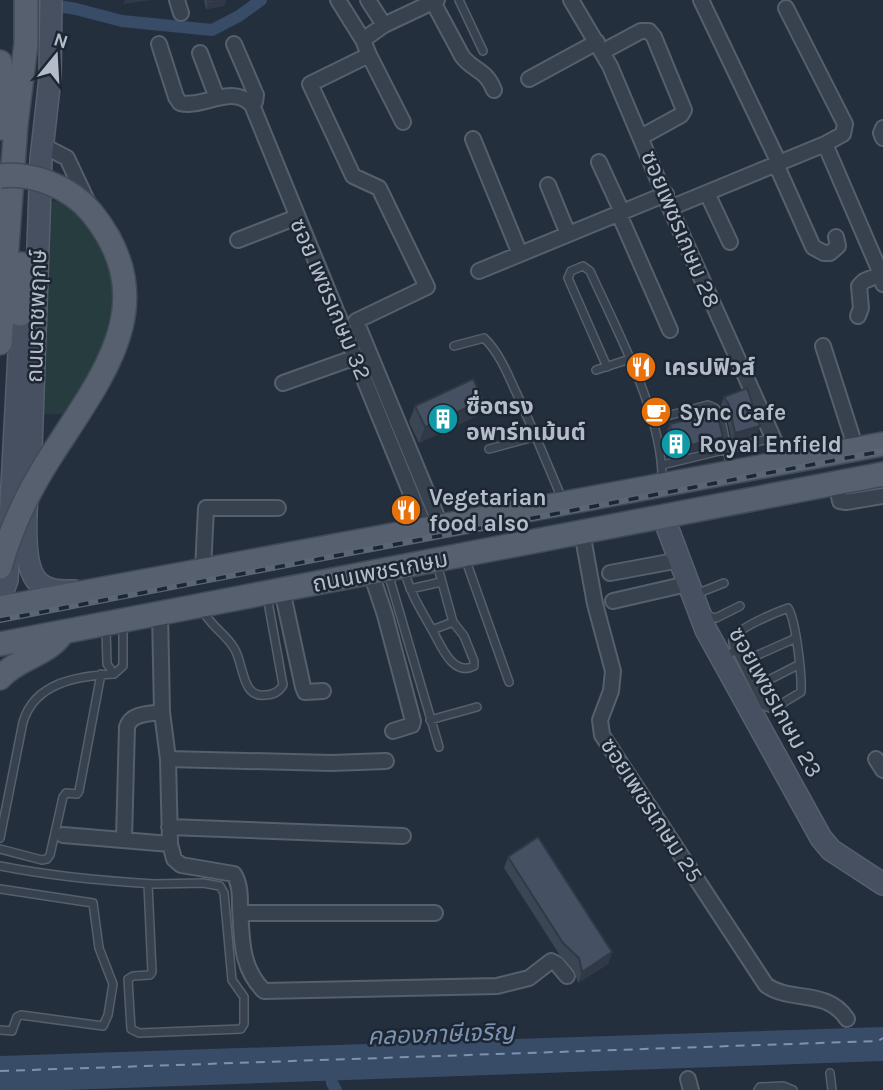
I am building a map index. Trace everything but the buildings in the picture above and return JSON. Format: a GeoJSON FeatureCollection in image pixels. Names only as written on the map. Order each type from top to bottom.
{"type":"FeatureCollection","features":[{"type":"Feature","properties":{"kind":"main road","name":"ถนนราชพฤกษ์"},"geometry":{"type":"LineString","coordinates":[[0,342],[16,124],[26,44],[26,8]]}},
{"type":"Feature","properties":{"kind":"main road","name":"ถนนราชพฤกษ์"},"geometry":{"type":"LineString","coordinates":[[52,9],[50,79],[42,152],[31,451],[27,491],[28,559],[30,572],[46,588],[84,591]]}},
{"type":"Feature","properties":{"kind":"main road"},"geometry":{"type":"LineString","coordinates":[[0,599],[7,580],[14,446],[29,111],[26,44]]}},
{"type":"Feature","properties":{"kind":"main road"},"geometry":{"type":"LineString","coordinates":[[0,62],[0,128]]}},
{"type":"Feature","properties":{"kind":"main road"},"geometry":{"type":"LineString","coordinates":[[20,314],[42,152]]}},
{"type":"Feature","properties":{"kind":"main road"},"geometry":{"type":"LineString","coordinates":[[0,176],[43,181],[65,190],[84,204],[113,244],[124,287],[124,310],[117,346],[23,507],[6,545],[0,567]]}},
{"type":"Feature","properties":{"kind":"main road","name":"ถนนเพชรเกษม"},"geometry":{"type":"LineString","coordinates":[[0,608],[563,502],[662,475],[731,471],[883,444]]}},
{"type":"Feature","properties":{"kind":"main road"},"geometry":{"type":"LineString","coordinates":[[0,516],[14,446]]}},
{"type":"Feature","properties":{"kind":"main road","name":"ถนนเพชรเกษม"},"geometry":{"type":"LineString","coordinates":[[0,641],[63,632],[883,474]]}},
{"type":"Feature","properties":{"kind":"main road","name":"ซอยเพชรเกษม 23"},"geometry":{"type":"LineString","coordinates":[[663,516],[706,630],[733,657],[821,838],[831,850],[883,884]]}},
{"type":"Feature","properties":{"kind":"main road"},"geometry":{"type":"LineString","coordinates":[[432,526],[450,556]]}},
{"type":"Feature","properties":{"kind":"main road"},"geometry":{"type":"LineString","coordinates":[[0,678],[13,666],[54,644],[63,632]]}},
{"type":"Feature","properties":{"kind":"street"},"geometry":{"type":"LineString","coordinates":[[338,0],[363,40],[403,122]]}},
{"type":"Feature","properties":{"kind":"street","name":"ซอยเพชรเกษม 28"},"geometry":{"type":"LineString","coordinates":[[572,0],[599,47],[642,137],[784,462]]}},
{"type":"Feature","properties":{"kind":"street"},"geometry":{"type":"LineString","coordinates":[[701,0],[778,163],[806,235],[814,247],[824,253],[830,253],[838,246],[836,237]]}},
{"type":"Feature","properties":{"kind":"street"},"geometry":{"type":"LineString","coordinates":[[363,40],[384,24],[435,1],[462,56],[468,64],[489,76],[494,90]]}},
{"type":"Feature","properties":{"kind":"street"},"geometry":{"type":"LineString","coordinates":[[349,18],[369,2],[384,24]]}},
{"type":"Feature","properties":{"kind":"street"},"geometry":{"type":"LineString","coordinates":[[479,271],[620,213],[707,193],[843,134],[845,124],[786,8]]}},
{"type":"Feature","properties":{"kind":"street"},"geometry":{"type":"LineString","coordinates":[[529,79],[641,30],[649,31],[654,37],[684,110],[681,115],[642,137]]}},
{"type":"Feature","properties":{"kind":"street"},"geometry":{"type":"LineString","coordinates":[[159,44],[180,103],[200,104],[228,95],[241,97],[251,104]]}},
{"type":"Feature","properties":{"kind":"street","name":"ซอย เพชรเกษม 32"},"geometry":{"type":"LineString","coordinates":[[234,44],[256,95],[255,102],[251,104],[297,217],[432,526]]}},
{"type":"Feature","properties":{"kind":"street"},"geometry":{"type":"LineString","coordinates":[[200,53],[217,98]]}},
{"type":"Feature","properties":{"kind":"street"},"geometry":{"type":"LineString","coordinates":[[369,55],[310,84],[353,176],[379,188],[428,287],[356,321],[432,526]]}},
{"type":"Feature","properties":{"kind":"street"},"geometry":{"type":"LineString","coordinates":[[883,128],[883,138]]}},
{"type":"Feature","properties":{"kind":"street"},"geometry":{"type":"LineString","coordinates":[[473,139],[520,254]]}},
{"type":"Feature","properties":{"kind":"street"},"geometry":{"type":"LineString","coordinates":[[825,144],[882,279],[864,281],[859,286],[861,308],[858,317]]}},
{"type":"Feature","properties":{"kind":"street"},"geometry":{"type":"LineString","coordinates":[[42,152],[67,158],[104,236],[120,294],[107,358],[77,424]]}},
{"type":"Feature","properties":{"kind":"street"},"geometry":{"type":"LineString","coordinates":[[599,162],[670,330]]}},
{"type":"Feature","properties":{"kind":"street"},"geometry":{"type":"LineString","coordinates":[[548,185],[568,234]]}},
{"type":"Feature","properties":{"kind":"street"},"geometry":{"type":"LineString","coordinates":[[707,193],[730,242]]}},
{"type":"Feature","properties":{"kind":"street"},"geometry":{"type":"LineString","coordinates":[[238,240],[297,217]]}},
{"type":"Feature","properties":{"kind":"street"},"geometry":{"type":"LineString","coordinates":[[822,346],[856,449]]}},
{"type":"Feature","properties":{"kind":"street"},"geometry":{"type":"LineString","coordinates":[[283,383],[356,356]]}},
{"type":"Feature","properties":{"kind":"street"},"geometry":{"type":"LineString","coordinates":[[836,483],[840,501],[883,496]]}},
{"type":"Feature","properties":{"kind":"street"},"geometry":{"type":"LineString","coordinates":[[203,570],[205,504],[278,508]]}},
{"type":"Feature","properties":{"kind":"street","name":"ซอยเพชรเกษม 25"},"geometry":{"type":"LineString","coordinates":[[582,531],[595,604],[613,671],[611,691],[600,720],[603,736],[766,985],[772,989],[818,998],[844,1014],[847,1019]]}},
{"type":"Feature","properties":{"kind":"street"},"geometry":{"type":"LineString","coordinates":[[610,573],[680,560]]}},
{"type":"Feature","properties":{"kind":"street"},"geometry":{"type":"LineString","coordinates":[[387,569],[385,615],[414,721],[412,725],[393,730]]}},
{"type":"Feature","properties":{"kind":"street"},"geometry":{"type":"LineString","coordinates":[[613,601],[693,591]]}},
{"type":"Feature","properties":{"kind":"street"},"geometry":{"type":"LineString","coordinates":[[274,592],[305,692],[323,691]]}},
{"type":"Feature","properties":{"kind":"street"},"geometry":{"type":"LineString","coordinates":[[160,613],[162,712],[168,759],[170,844],[177,863],[234,874],[239,886],[248,971],[264,991],[497,986],[529,978],[551,961],[568,976]]}},
{"type":"Feature","properties":{"kind":"street"},"geometry":{"type":"LineString","coordinates":[[124,840],[127,727],[133,718],[162,712]]}},
{"type":"Feature","properties":{"kind":"street"},"geometry":{"type":"LineString","coordinates":[[168,759],[331,763],[386,761]]}},
{"type":"Feature","properties":{"kind":"street"},"geometry":{"type":"LineString","coordinates":[[169,827],[402,836]]}},
{"type":"Feature","properties":{"kind":"street"},"geometry":{"type":"LineString","coordinates":[[63,835],[170,844]]}},
{"type":"Feature","properties":{"kind":"street"},"geometry":{"type":"LineString","coordinates":[[241,913],[435,913]]}},
{"type":"Feature","properties":{"kind":"lane"},"geometry":{"type":"LineString","coordinates":[[459,0],[483,51]]}},
{"type":"Feature","properties":{"kind":"lane"},"geometry":{"type":"LineString","coordinates":[[607,367],[568,278],[571,271],[583,266],[590,271],[630,359],[658,436],[662,475],[728,448],[773,438]]}},
{"type":"Feature","properties":{"kind":"lane"},"geometry":{"type":"LineString","coordinates":[[454,346],[478,338],[489,342],[506,370],[537,436],[563,502]]}},
{"type":"Feature","properties":{"kind":"lane"},"geometry":{"type":"LineString","coordinates":[[596,370],[630,359]]}},
{"type":"Feature","properties":{"kind":"lane"},"geometry":{"type":"LineString","coordinates":[[652,421],[708,405],[715,408],[720,415],[731,471]]}},
{"type":"Feature","properties":{"kind":"lane"},"geometry":{"type":"LineString","coordinates":[[489,449],[537,436]]}},
{"type":"Feature","properties":{"kind":"lane"},"geometry":{"type":"LineString","coordinates":[[387,569],[410,589],[448,659],[460,668],[468,669],[474,666],[474,661],[464,636],[453,622],[442,582],[450,556]]}},
{"type":"Feature","properties":{"kind":"lane"},"geometry":{"type":"LineString","coordinates":[[450,556],[509,682]]}},
{"type":"Feature","properties":{"kind":"lane"},"geometry":{"type":"LineString","coordinates":[[387,569],[439,747]]}},
{"type":"Feature","properties":{"kind":"lane"},"geometry":{"type":"LineString","coordinates":[[410,589],[442,582]]}},
{"type":"Feature","properties":{"kind":"lane"},"geometry":{"type":"LineString","coordinates":[[724,583],[693,591],[712,617],[719,617],[740,606]]}},
{"type":"Feature","properties":{"kind":"lane"},"geometry":{"type":"LineString","coordinates":[[201,605],[206,618],[234,648],[248,689],[260,696],[271,695],[283,685],[274,592]]}},
{"type":"Feature","properties":{"kind":"lane"},"geometry":{"type":"LineString","coordinates":[[786,608],[790,610],[802,692],[773,709],[764,706],[755,687],[733,657],[733,638],[739,631],[786,608]]}},
{"type":"Feature","properties":{"kind":"lane"},"geometry":{"type":"LineString","coordinates":[[0,838],[28,708],[39,696],[61,682],[77,677],[114,674],[123,666],[115,622]]}},
{"type":"Feature","properties":{"kind":"lane"},"geometry":{"type":"LineString","coordinates":[[114,674],[107,664],[115,622]]}},
{"type":"Feature","properties":{"kind":"lane"},"geometry":{"type":"LineString","coordinates":[[432,629],[453,622]]}},
{"type":"Feature","properties":{"kind":"lane"},"geometry":{"type":"LineString","coordinates":[[733,657],[796,638]]}},
{"type":"Feature","properties":{"kind":"lane"},"geometry":{"type":"LineString","coordinates":[[755,687],[798,665]]}},
{"type":"Feature","properties":{"kind":"lane"},"geometry":{"type":"LineString","coordinates":[[0,849],[42,860],[49,857],[63,797],[66,793],[77,794],[79,791],[101,674]]}},
{"type":"Feature","properties":{"kind":"lane"},"geometry":{"type":"LineString","coordinates":[[430,720],[477,707]]}},
{"type":"Feature","properties":{"kind":"lane"},"geometry":{"type":"LineString","coordinates":[[0,866],[117,882],[211,883],[220,886],[223,890],[232,980],[244,997],[244,1024],[241,1029],[139,1033],[131,1029],[128,979],[131,976],[152,973],[148,884]]}},
{"type":"Feature","properties":{"kind":"lane"},"geometry":{"type":"LineString","coordinates":[[0,889],[93,903],[99,945],[113,984],[108,1015],[103,1026],[22,1015],[18,1017],[12,1031],[0,1030]]}},
{"type":"Feature","properties":{"kind":"lane"},"geometry":{"type":"LineString","coordinates":[[830,1073],[832,1090]]}},
{"type":"Feature","properties":{"kind":"lane"},"geometry":{"type":"LineString","coordinates":[[758,1090],[761,1087],[783,1086],[793,1090]]}},
{"type":"Feature","properties":{"kind":"green space"},"geometry":{"type":"Polygon","coordinates":[[[51,201],[98,206],[113,290],[104,356],[68,414],[42,414],[51,201]]]}},
{"type":"Feature","properties":{"kind":"water"},"geometry":{"type":"Polygon","coordinates":[[[883,1027],[883,1061],[66,1090],[0,1090],[0,1056],[883,1027]]]}},
{"type":"Feature","properties":{"kind":"waterway"},"geometry":{"type":"LineString","coordinates":[[23,0],[76,9],[122,21],[212,30],[239,16],[261,0]]}},
{"type":"Feature","properties":{"kind":"waterway"},"geometry":{"type":"LineString","coordinates":[[330,1064],[332,1083],[336,1090]]}},
{"type":"Feature","properties":{"kind":"ferry route"},"geometry":{"type":"LineString","coordinates":[[0,1071],[878,1041],[883,1038]]}},
{"type":"Feature","properties":{"kind":"railway"},"geometry":{"type":"LineString","coordinates":[[0,620],[883,451]]}},
{"type":"Feature","properties":{"kind":"place","name":"เครปฟิวส์"},"geometry":{"type":"Point","coordinates":[641,367]}},
{"type":"Feature","properties":{"kind":"place","name":"Sync Cafe"},"geometry":{"type":"Point","coordinates":[656,412]}},
{"type":"Feature","properties":{"kind":"place","name":"ซื่อตรง อพาร์ทเม้นต์"},"geometry":{"type":"Point","coordinates":[443,419]}},
{"type":"Feature","properties":{"kind":"place","name":"Royal Enfield"},"geometry":{"type":"Point","coordinates":[676,444]}},
{"type":"Feature","properties":{"kind":"place","name":"Vegetarian food also"},"geometry":{"type":"Point","coordinates":[406,510]}},
{"type":"Feature","properties":{"kind":"water label","name":"คลองภาษีเจริญ"},"geometry":{"type":"Point","coordinates":[441,1034]}}]}
